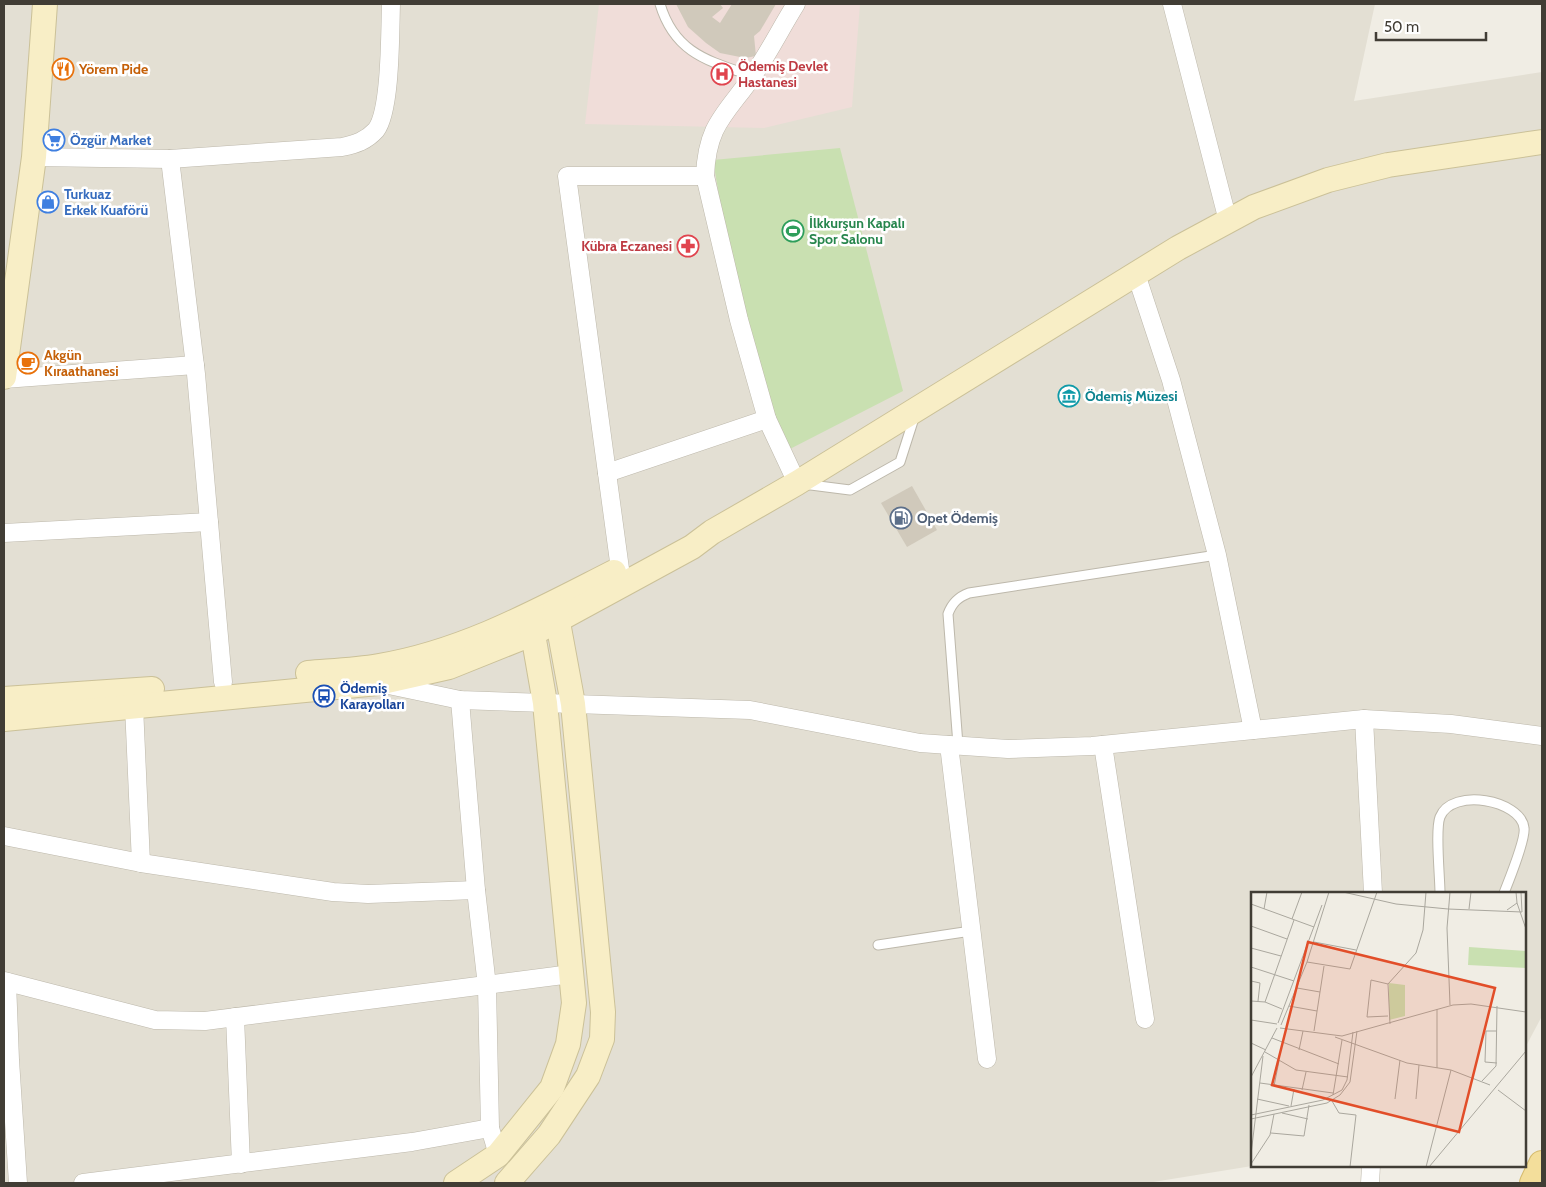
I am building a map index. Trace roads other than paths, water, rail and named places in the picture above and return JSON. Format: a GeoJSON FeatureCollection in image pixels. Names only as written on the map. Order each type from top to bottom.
{"type":"FeatureCollection","features":[{"type":"Feature","properties":{"kind":"main road"},"geometry":{"type":"LineString","coordinates":[[4,378],[34,156],[46,4]]}},
{"type":"Feature","properties":{"kind":"main road"},"geometry":{"type":"LineString","coordinates":[[4,719],[378,683],[449,667],[556,612],[692,547],[712,532],[797,484],[918,407],[1136,274],[1254,207],[1328,180],[1379,167],[1542,142]]}},
{"type":"Feature","properties":{"kind":"main road"},"geometry":{"type":"LineString","coordinates":[[556,612],[620,569],[682,537],[712,532]]}},
{"type":"Feature","properties":{"kind":"main road"},"geometry":{"type":"LineString","coordinates":[[507,1183],[550,1135],[577,1096],[588,1076],[602,1039],[603,1012],[573,704],[556,612]]}},
{"type":"Feature","properties":{"kind":"main road"},"geometry":{"type":"LineString","coordinates":[[4,699],[223,682],[380,666],[532,624]]}},
{"type":"Feature","properties":{"kind":"main road"},"geometry":{"type":"LineString","coordinates":[[456,1183],[498,1155],[552,1088],[568,1044],[574,1003],[545,703],[532,624]]}},
{"type":"Feature","properties":{"kind":"main road"},"geometry":{"type":"LineString","coordinates":[[1533,1183],[1542,1164]]}},
{"type":"Feature","properties":{"kind":"street"},"geometry":{"type":"LineString","coordinates":[[34,156],[170,159],[342,147],[361,143],[377,129],[385,104],[391,4]]}},
{"type":"Feature","properties":{"kind":"street"},"geometry":{"type":"LineString","coordinates":[[796,4],[752,76],[718,120],[710,136],[706,155],[705,176],[739,320],[767,419],[797,484]]}},
{"type":"Feature","properties":{"kind":"street"},"geometry":{"type":"LineString","coordinates":[[1172,4],[1228,221]]}},
{"type":"Feature","properties":{"kind":"street"},"geometry":{"type":"LineString","coordinates":[[170,159],[195,365],[223,682]]}},
{"type":"Feature","properties":{"kind":"street"},"geometry":{"type":"LineString","coordinates":[[620,569],[567,176],[705,176]]}},
{"type":"Feature","properties":{"kind":"street"},"geometry":{"type":"LineString","coordinates":[[1136,274],[1171,380],[1217,555],[1253,730]]}},
{"type":"Feature","properties":{"kind":"street"},"geometry":{"type":"LineString","coordinates":[[4,378],[195,365]]}},
{"type":"Feature","properties":{"kind":"street"},"geometry":{"type":"LineString","coordinates":[[607,473],[767,419]]}},
{"type":"Feature","properties":{"kind":"street"},"geometry":{"type":"LineString","coordinates":[[4,534],[209,522]]}},
{"type":"Feature","properties":{"kind":"street"},"geometry":{"type":"LineString","coordinates":[[378,683],[460,700],[750,710],[920,743],[1008,749],[1103,745],[1364,719],[1451,724],[1542,736]]}},
{"type":"Feature","properties":{"kind":"street"},"geometry":{"type":"LineString","coordinates":[[460,700],[476,890],[487,986],[490,1128],[498,1155]]}},
{"type":"Feature","properties":{"kind":"street"},"geometry":{"type":"LineString","coordinates":[[134,706],[141,863]]}},
{"type":"Feature","properties":{"kind":"street"},"geometry":{"type":"LineString","coordinates":[[1364,719],[1373,892]]}},
{"type":"Feature","properties":{"kind":"street"},"geometry":{"type":"LineString","coordinates":[[953,745],[971,931],[987,1059]]}},
{"type":"Feature","properties":{"kind":"street"},"geometry":{"type":"LineString","coordinates":[[1103,745],[1145,1019]]}},
{"type":"Feature","properties":{"kind":"street"},"geometry":{"type":"LineString","coordinates":[[4,836],[141,863],[333,892],[368,894],[476,890]]}},
{"type":"Feature","properties":{"kind":"street"},"geometry":{"type":"LineString","coordinates":[[18,1183],[6,981],[155,1020],[205,1020],[571,974]]}},
{"type":"Feature","properties":{"kind":"street"},"geometry":{"type":"LineString","coordinates":[[235,1017],[241,1164]]}},
{"type":"Feature","properties":{"kind":"street"},"geometry":{"type":"LineString","coordinates":[[83,1183],[178,1178],[241,1164],[412,1142],[490,1128]]}},
{"type":"Feature","properties":{"kind":"street"},"geometry":{"type":"LineString","coordinates":[[1370,1183],[1371,1167]]}},
{"type":"Feature","properties":{"kind":"lane"},"geometry":{"type":"LineString","coordinates":[[660,4],[673,32],[691,51],[702,58],[752,76]]}},
{"type":"Feature","properties":{"kind":"lane"},"geometry":{"type":"LineString","coordinates":[[797,484],[850,490],[900,462],[918,407]]}},
{"type":"Feature","properties":{"kind":"lane"},"geometry":{"type":"LineString","coordinates":[[953,745],[948,614],[955,600],[969,593],[1217,555]]}},
{"type":"Feature","properties":{"kind":"lane"},"geometry":{"type":"LineString","coordinates":[[1440,892],[1439,820],[1448,806],[1455,802],[1470,799],[1510,808],[1516,811],[1523,821],[1524,832],[1504,892]]}},
{"type":"Feature","properties":{"kind":"lane"},"geometry":{"type":"LineString","coordinates":[[878,945],[971,931]]}},
{"type":"Feature","properties":{"kind":"place","name":"Yörem Pide"},"geometry":{"type":"Point","coordinates":[63,69]}},
{"type":"Feature","properties":{"kind":"place","name":"Ödemiş Devlet Hastanesi"},"geometry":{"type":"Point","coordinates":[722,74]}},
{"type":"Feature","properties":{"kind":"place","name":"Özgür Market"},"geometry":{"type":"Point","coordinates":[54,140]}},
{"type":"Feature","properties":{"kind":"place","name":"Turkuaz Erkek Kuaförü"},"geometry":{"type":"Point","coordinates":[48,202]}},
{"type":"Feature","properties":{"kind":"place","name":"İlkkurşun Kapalı Spor Salonu"},"geometry":{"type":"Point","coordinates":[793,231]}},
{"type":"Feature","properties":{"kind":"place","name":"Kübra Eczanesi"},"geometry":{"type":"Point","coordinates":[688,246]}},
{"type":"Feature","properties":{"kind":"place","name":"Akgün Kıraathanesi"},"geometry":{"type":"Point","coordinates":[28,363]}},
{"type":"Feature","properties":{"kind":"place","name":"Ödemiş Müzesi"},"geometry":{"type":"Point","coordinates":[1069,396]}},
{"type":"Feature","properties":{"kind":"place","name":"Opet Ödemiş"},"geometry":{"type":"Point","coordinates":[901,518]}},
{"type":"Feature","properties":{"kind":"place","name":"Ödemiş Karayolları"},"geometry":{"type":"Point","coordinates":[324,696]}}]}
